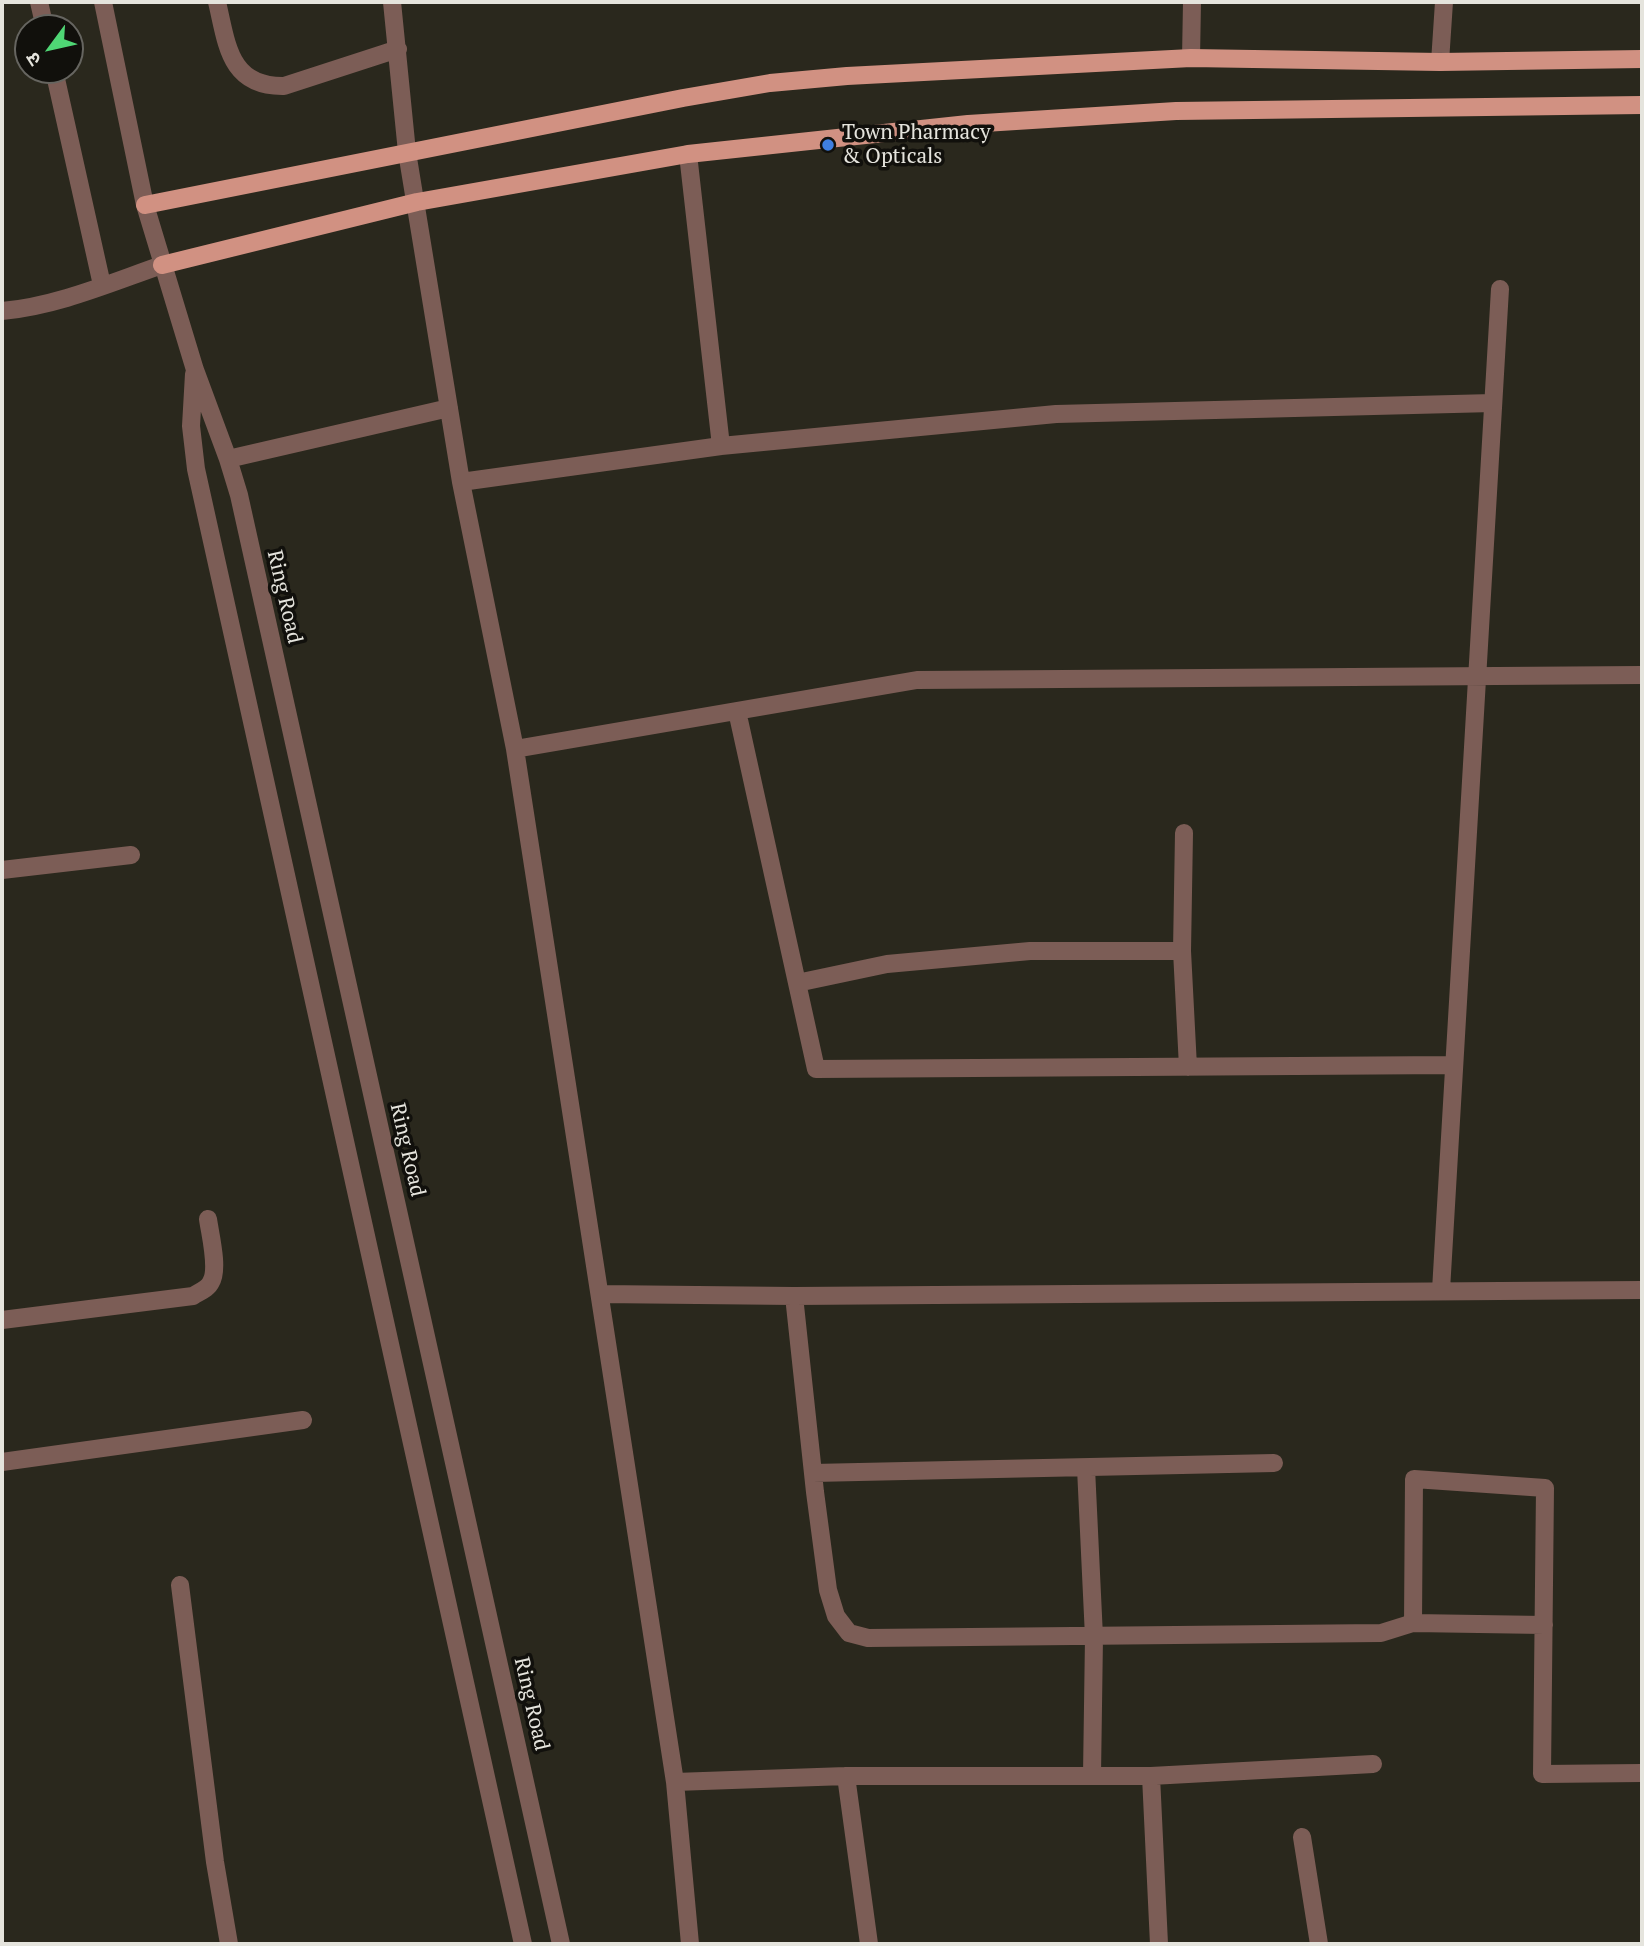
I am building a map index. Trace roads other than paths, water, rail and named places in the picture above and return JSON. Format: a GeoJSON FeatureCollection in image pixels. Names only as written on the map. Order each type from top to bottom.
{"type":"FeatureCollection","features":[{"type":"Feature","properties":{"kind":"main road"},"geometry":{"type":"LineString","coordinates":[[145,205],[770,83],[847,76],[1191,58],[1440,62],[1642,59]]}},
{"type":"Feature","properties":{"kind":"main road"},"geometry":{"type":"LineString","coordinates":[[162,265],[417,202],[688,154],[968,124],[1176,111],[1642,105]]}},
{"type":"Feature","properties":{"kind":"street","name":"Ring Road"},"geometry":{"type":"LineString","coordinates":[[103,2],[145,205],[195,370],[228,459],[242,509],[561,1944]]}},
{"type":"Feature","properties":{"kind":"street"},"geometry":{"type":"LineString","coordinates":[[217,2],[230,57],[246,77],[267,86],[284,86],[398,49]]}},
{"type":"Feature","properties":{"kind":"street"},"geometry":{"type":"LineString","coordinates":[[392,2],[407,152],[461,482],[515,749],[675,1782],[690,1944]]}},
{"type":"Feature","properties":{"kind":"street"},"geometry":{"type":"LineString","coordinates":[[1191,58],[1192,2]]}},
{"type":"Feature","properties":{"kind":"street"},"geometry":{"type":"LineString","coordinates":[[1440,62],[1444,2]]}},
{"type":"Feature","properties":{"kind":"street"},"geometry":{"type":"LineString","coordinates":[[57,84],[102,285]]}},
{"type":"Feature","properties":{"kind":"street"},"geometry":{"type":"LineString","coordinates":[[688,154],[721,446]]}},
{"type":"Feature","properties":{"kind":"street"},"geometry":{"type":"LineString","coordinates":[[2,311],[66,298],[162,265]]}},
{"type":"Feature","properties":{"kind":"street"},"geometry":{"type":"LineString","coordinates":[[1441,1290],[1500,289]]}},
{"type":"Feature","properties":{"kind":"street","name":"Ring Road"},"geometry":{"type":"LineString","coordinates":[[195,370],[191,426],[196,469],[523,1944]]}},
{"type":"Feature","properties":{"kind":"street"},"geometry":{"type":"LineString","coordinates":[[461,482],[721,446],[1056,414],[1493,403]]}},
{"type":"Feature","properties":{"kind":"street"},"geometry":{"type":"LineString","coordinates":[[228,459],[449,408]]}},
{"type":"Feature","properties":{"kind":"street"},"geometry":{"type":"LineString","coordinates":[[515,749],[917,680],[1642,675]]}},
{"type":"Feature","properties":{"kind":"street"},"geometry":{"type":"LineString","coordinates":[[737,711],[816,1069],[1454,1065]]}},
{"type":"Feature","properties":{"kind":"street"},"geometry":{"type":"LineString","coordinates":[[1184,833],[1182,951],[1188,1067]]}},
{"type":"Feature","properties":{"kind":"street"},"geometry":{"type":"LineString","coordinates":[[2,870],[131,855]]}},
{"type":"Feature","properties":{"kind":"street"},"geometry":{"type":"LineString","coordinates":[[797,983],[887,964],[1030,951],[1182,951]]}},
{"type":"Feature","properties":{"kind":"street"},"geometry":{"type":"LineString","coordinates":[[2,1320],[193,1296],[213,1281],[208,1219]]}},
{"type":"Feature","properties":{"kind":"street"},"geometry":{"type":"LineString","coordinates":[[600,1294],[794,1296],[1642,1290]]}},
{"type":"Feature","properties":{"kind":"street"},"geometry":{"type":"LineString","coordinates":[[794,1296],[828,1590],[836,1616],[849,1633],[868,1638],[1094,1637],[1381,1633],[1413,1623],[1544,1625]]}},
{"type":"Feature","properties":{"kind":"street"},"geometry":{"type":"LineString","coordinates":[[2,1462],[303,1420]]}},
{"type":"Feature","properties":{"kind":"street"},"geometry":{"type":"LineString","coordinates":[[813,1474],[1274,1463]]}},
{"type":"Feature","properties":{"kind":"street"},"geometry":{"type":"LineString","coordinates":[[1086,1468],[1094,1637],[1092,1775]]}},
{"type":"Feature","properties":{"kind":"street"},"geometry":{"type":"LineString","coordinates":[[1413,1623],[1414,1479],[1545,1488],[1542,1774],[1642,1773]]}},
{"type":"Feature","properties":{"kind":"street"},"geometry":{"type":"LineString","coordinates":[[180,1585],[215,1862],[229,1944]]}},
{"type":"Feature","properties":{"kind":"street"},"geometry":{"type":"LineString","coordinates":[[675,1782],[846,1776],[1151,1776],[1373,1764]]}},
{"type":"Feature","properties":{"kind":"street"},"geometry":{"type":"LineString","coordinates":[[846,1776],[869,1944]]}},
{"type":"Feature","properties":{"kind":"street"},"geometry":{"type":"LineString","coordinates":[[1151,1776],[1159,1944]]}},
{"type":"Feature","properties":{"kind":"street"},"geometry":{"type":"LineString","coordinates":[[1302,1837],[1319,1944]]}},
{"type":"Feature","properties":{"kind":"place","name":"Town Pharmacy & Opticals"},"geometry":{"type":"Point","coordinates":[828,145]}}]}
